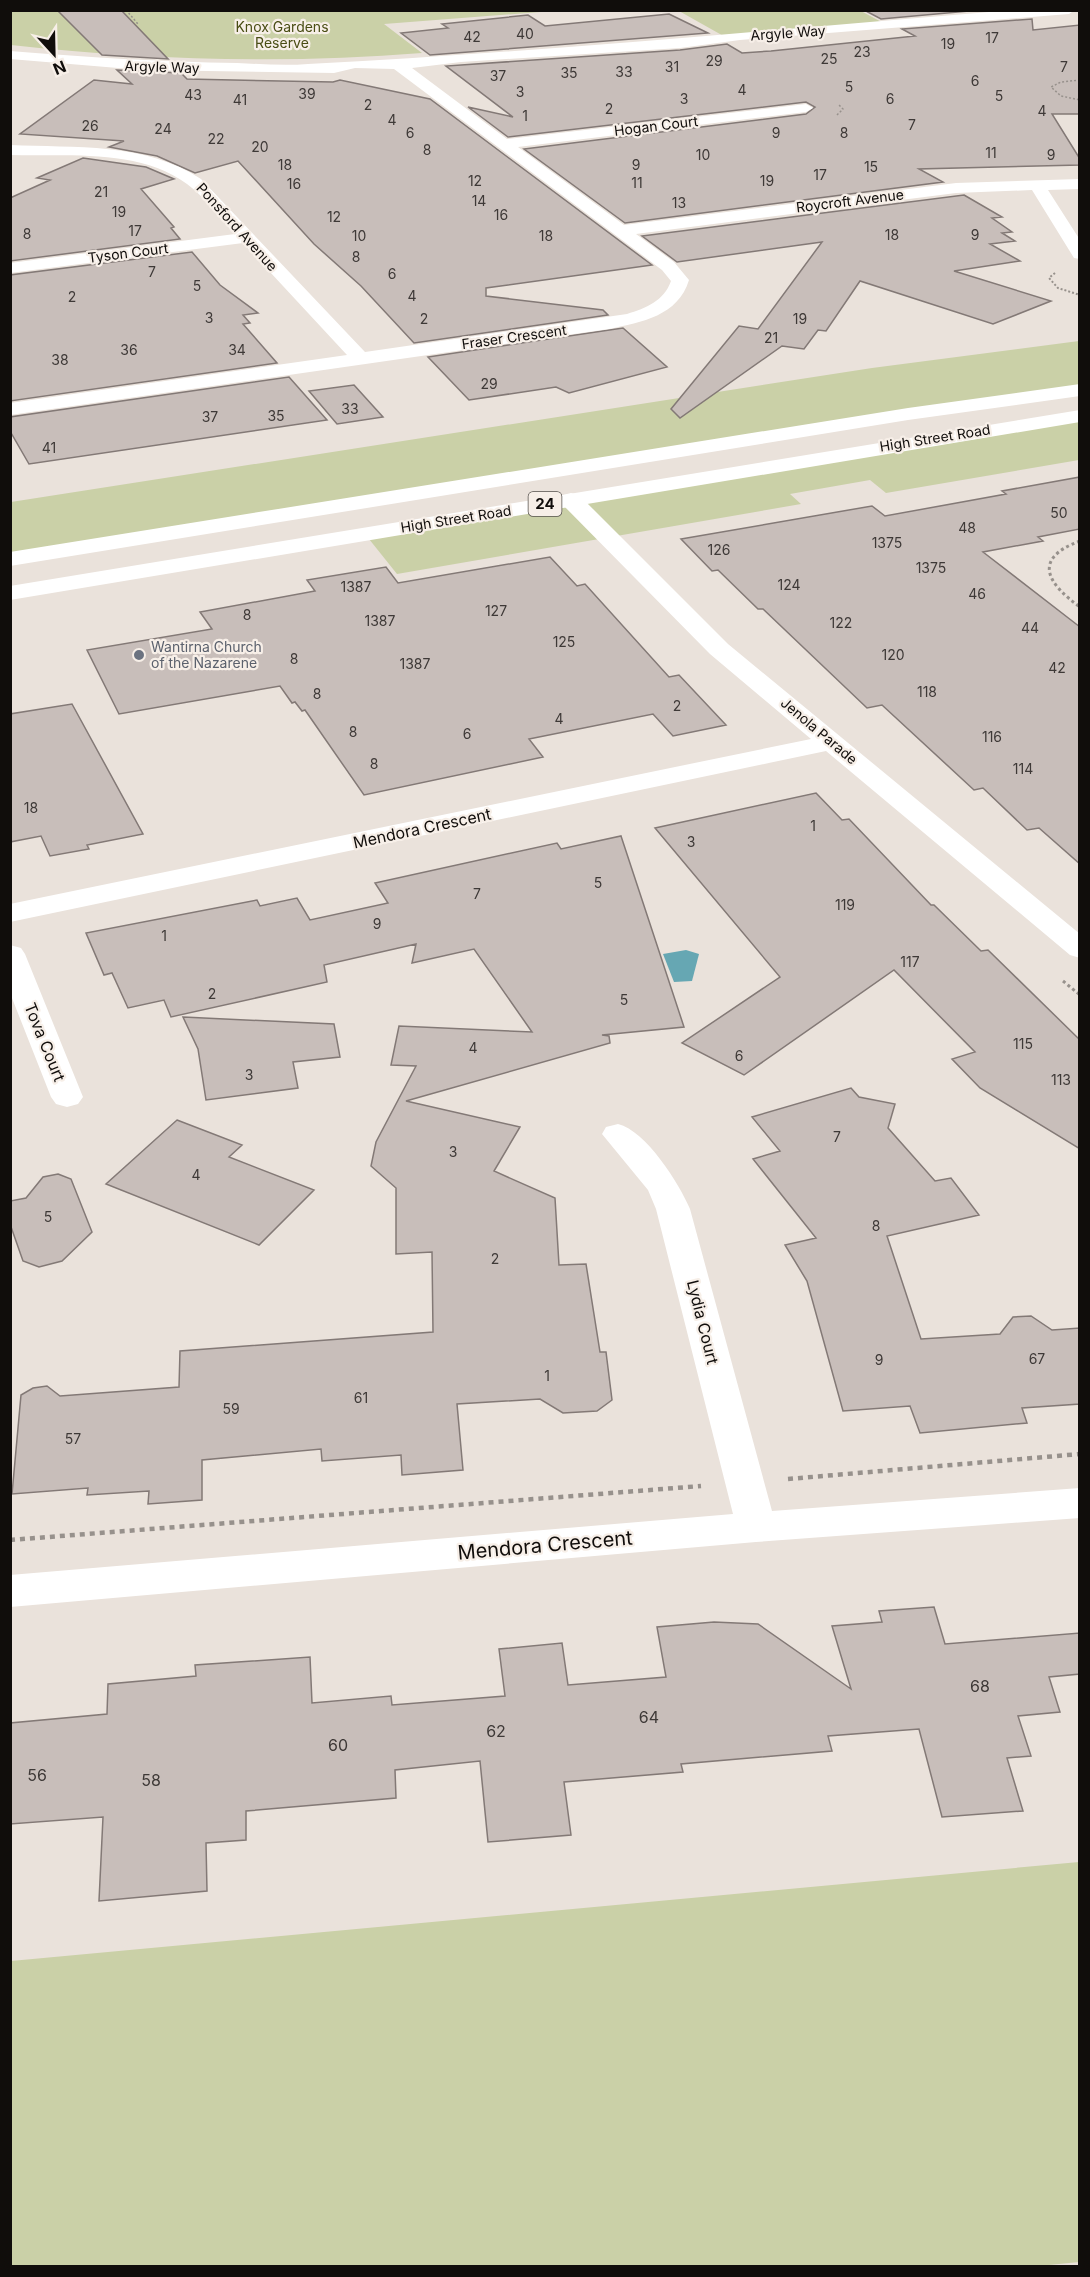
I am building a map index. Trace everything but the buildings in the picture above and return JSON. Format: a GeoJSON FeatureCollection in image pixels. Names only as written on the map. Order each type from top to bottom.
{"type":"FeatureCollection","features":[{"type":"Feature","properties":{"kind":"street","name":"Argyle Way"},"geometry":{"type":"LineString","coordinates":[[10,55],[142,66],[411,70],[506,57],[1069,10]]}},
{"type":"Feature","properties":{"kind":"street","name":"Fraser Crescent"},"geometry":{"type":"LineString","coordinates":[[10,409],[609,323],[652,311],[674,297],[680,280],[668,266],[505,144],[411,70]]}},
{"type":"Feature","properties":{"kind":"street","name":"Hogan Court"},"geometry":{"type":"LineString","coordinates":[[505,144],[806,108]]}},
{"type":"Feature","properties":{"kind":"street","name":"Ponsford Avenue"},"geometry":{"type":"LineString","coordinates":[[10,150],[125,157],[175,168],[195,182],[245,238],[360,358]]}},
{"type":"Feature","properties":{"kind":"street"},"geometry":{"type":"LineString","coordinates":[[1036,184],[1080,254]]}},
{"type":"Feature","properties":{"kind":"street","name":"Roycroft Avenue"},"geometry":{"type":"LineString","coordinates":[[621,231],[929,190],[1080,184]]}},
{"type":"Feature","properties":{"kind":"street","name":"Tyson Court"},"geometry":{"type":"LineString","coordinates":[[10,268],[245,238]]}},
{"type":"Feature","properties":{"kind":"street","name":"High Street Road"},"geometry":{"type":"LineString","coordinates":[[10,559],[908,414],[1080,390]]}},
{"type":"Feature","properties":{"kind":"street","name":"High Street Road"},"geometry":{"type":"LineString","coordinates":[[10,593],[1080,416]]}},
{"type":"Feature","properties":{"kind":"street","name":"Jenola Parade"},"geometry":{"type":"LineString","coordinates":[[571,500],[697,629],[1080,949]]}},
{"type":"Feature","properties":{"kind":"street","name":"Mendora Crescent"},"geometry":{"type":"LineString","coordinates":[[10,913],[833,742]]}},
{"type":"Feature","properties":{"kind":"street","name":"Tova Court"},"geometry":{"type":"LineString","coordinates":[[10,954],[67,1097]]}},
{"type":"Feature","properties":{"kind":"street","name":"Lydia Court"},"geometry":{"type":"LineString","coordinates":[[618,1134],[663,1186],[674,1209],[756,1527]]}},
{"type":"Feature","properties":{"kind":"street","name":"Mendora Crescent"},"geometry":{"type":"LineString","coordinates":[[10,1591],[756,1527],[1080,1503]]}},
{"type":"Feature","properties":{"kind":"path"},"geometry":{"type":"LineString","coordinates":[[126,10],[138,24]]}},
{"type":"Feature","properties":{"kind":"path"},"geometry":{"type":"LineString","coordinates":[[1080,80],[1061,82],[1051,87],[1061,96],[1080,100]]}},
{"type":"Feature","properties":{"kind":"path"},"geometry":{"type":"LineString","coordinates":[[1080,542],[1061,550],[1050,564],[1048,572],[1055,588],[1080,607]]}},
{"type":"Feature","properties":{"kind":"path"},"geometry":{"type":"LineString","coordinates":[[776,1480],[1080,1454]]}},
{"type":"Feature","properties":{"kind":"path"},"geometry":{"type":"LineString","coordinates":[[10,1540],[710,1485]]}},
{"type":"Feature","properties":{"kind":"green space","name":"Knox Gardens Reserve"},"geometry":{"type":"Polygon","coordinates":[[[11,11],[554,11],[384,24],[422,53],[319,58],[216,59],[114,54],[11,45],[11,11]]]}},
{"type":"Feature","properties":{"kind":"green space"},"geometry":{"type":"Polygon","coordinates":[[[679,11],[861,11],[887,25],[727,38],[679,11]]]}},
{"type":"Feature","properties":{"kind":"green space"},"geometry":{"type":"Polygon","coordinates":[[[1079,341],[1079,390],[11,559],[11,502],[872,368],[1079,341]]]}},
{"type":"Feature","properties":{"kind":"green space"},"geometry":{"type":"Polygon","coordinates":[[[1079,416],[1079,460],[886,493],[870,480],[790,494],[801,504],[397,574],[365,534],[1079,416]]]}},
{"type":"Feature","properties":{"kind":"green space"},"geometry":{"type":"Polygon","coordinates":[[[1079,1862],[1079,2262],[1039,2266],[11,2266],[11,1961],[1079,1862]]]}},
{"type":"Feature","properties":{"kind":"water"},"geometry":{"type":"Polygon","coordinates":[[[686,950],[699,954],[692,981],[674,982],[663,954],[686,950]]]}},
{"type":"Feature","properties":{"kind":"place","name":"Wantirna Church of the Nazarene"},"geometry":{"type":"Point","coordinates":[139,655]}}]}
